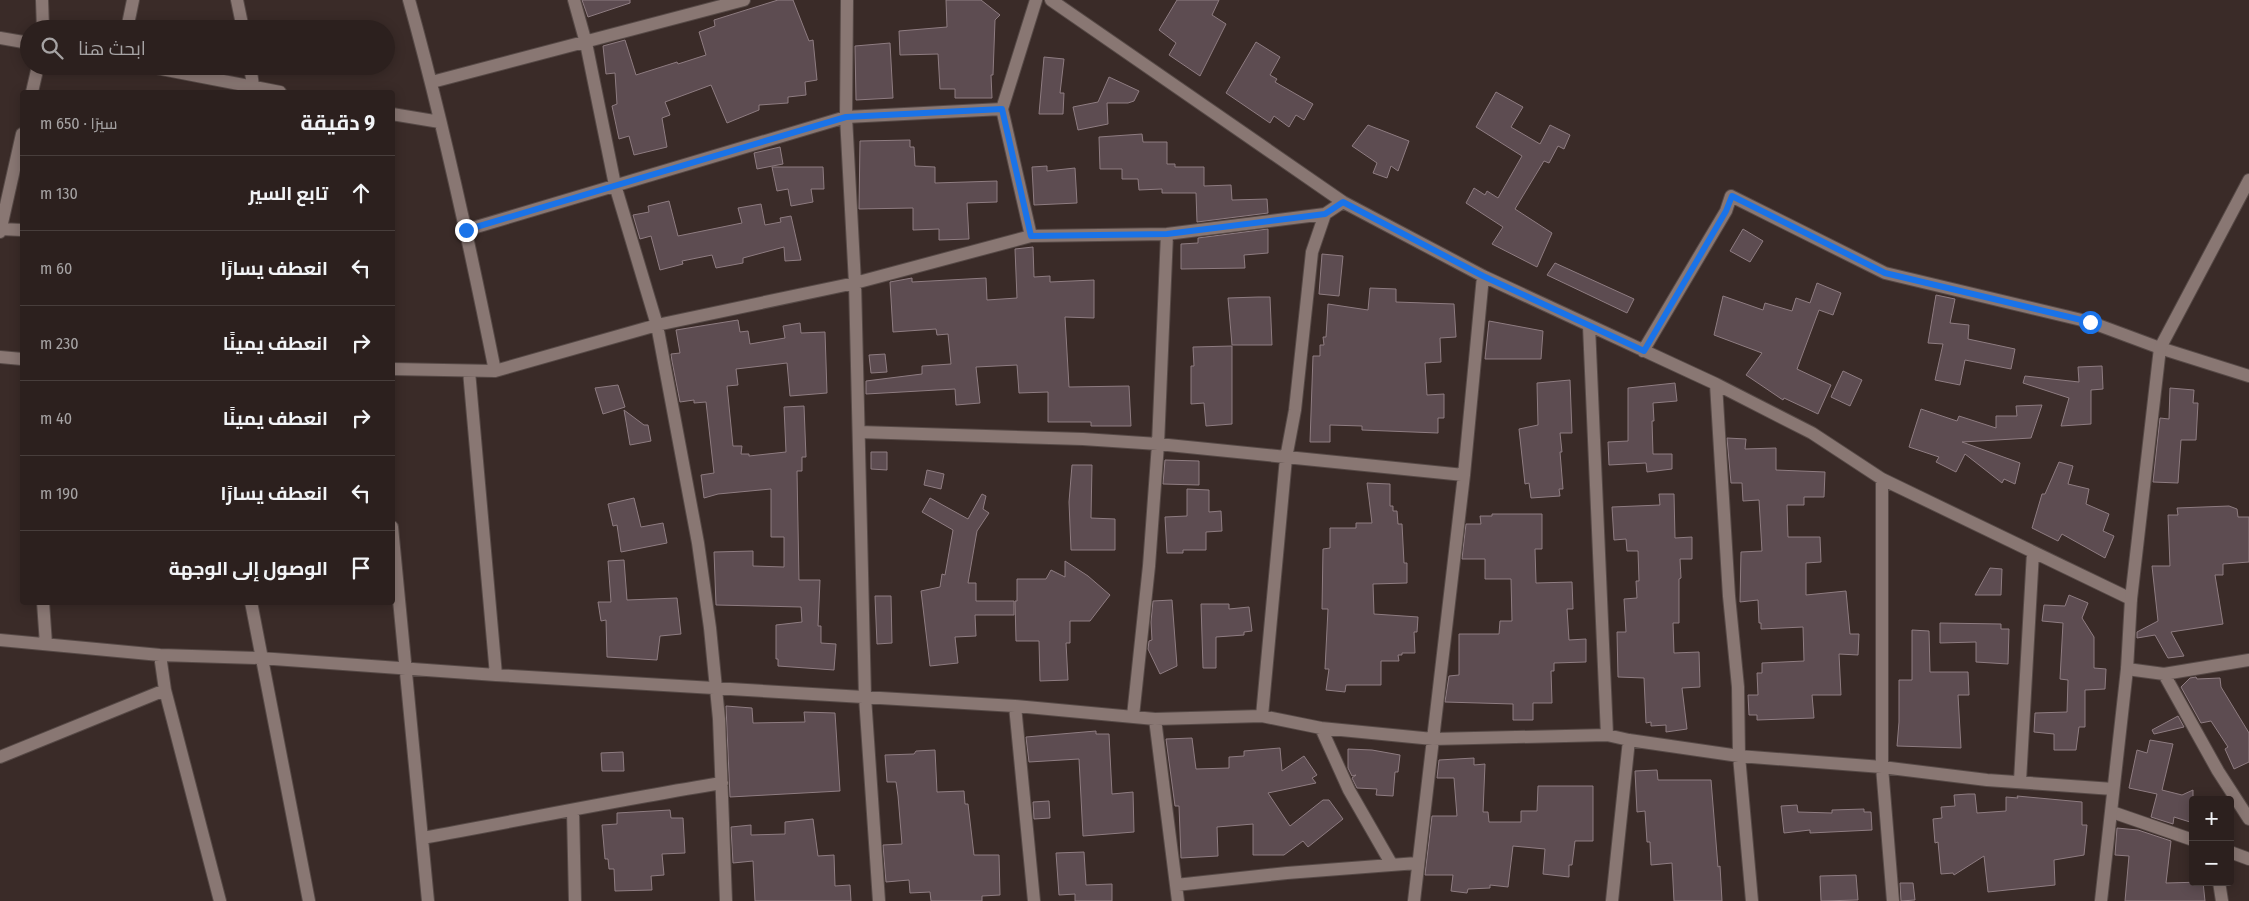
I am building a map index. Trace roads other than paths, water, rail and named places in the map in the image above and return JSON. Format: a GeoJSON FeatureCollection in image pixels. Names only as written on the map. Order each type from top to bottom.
{"type":"FeatureCollection","features":[{"type":"Feature","properties":{"kind":"street"},"geometry":{"type":"LineString","coordinates":[[42,0],[43,20]]}},
{"type":"Feature","properties":{"kind":"street"},"geometry":{"type":"LineString","coordinates":[[129,20],[133,0]]}},
{"type":"Feature","properties":{"kind":"street"},"geometry":{"type":"LineString","coordinates":[[238,0],[241,20]]}},
{"type":"Feature","properties":{"kind":"street"},"geometry":{"type":"LineString","coordinates":[[409,0],[432,82],[466,230],[495,370]]}},
{"type":"Feature","properties":{"kind":"street"},"geometry":{"type":"LineString","coordinates":[[574,0],[586,43],[615,185],[657,325],[698,543],[716,687],[722,783],[726,901]]}},
{"type":"Feature","properties":{"kind":"street"},"geometry":{"type":"LineString","coordinates":[[432,82],[744,0]]}},
{"type":"Feature","properties":{"kind":"street"},"geometry":{"type":"LineString","coordinates":[[848,0],[846,117],[855,283],[860,432],[864,697],[879,901]]}},
{"type":"Feature","properties":{"kind":"street"},"geometry":{"type":"LineString","coordinates":[[1031,236],[1002,109],[1036,0]]}},
{"type":"Feature","properties":{"kind":"street"},"geometry":{"type":"LineString","coordinates":[[1051,0],[1343,202],[1483,276],[1716,384],[1812,433],[1882,479],[2131,599]]}},
{"type":"Feature","properties":{"kind":"street"},"geometry":{"type":"LineString","coordinates":[[0,38],[20,41]]}},
{"type":"Feature","properties":{"kind":"street"},"geometry":{"type":"LineString","coordinates":[[32,90],[36,75]]}},
{"type":"Feature","properties":{"kind":"street"},"geometry":{"type":"LineString","coordinates":[[186,75],[254,90],[252,75]]}},
{"type":"Feature","properties":{"kind":"street"},"geometry":{"type":"LineString","coordinates":[[466,230],[846,117],[1002,109]]}},
{"type":"Feature","properties":{"kind":"street"},"geometry":{"type":"LineString","coordinates":[[395,114],[440,122]]}},
{"type":"Feature","properties":{"kind":"street"},"geometry":{"type":"LineString","coordinates":[[20,143],[0,230],[20,230]]}},
{"type":"Feature","properties":{"kind":"street"},"geometry":{"type":"LineString","coordinates":[[2101,901],[2127,668],[2131,599],[2160,348],[2249,180]]}},
{"type":"Feature","properties":{"kind":"street"},"geometry":{"type":"LineString","coordinates":[[1644,351],[1726,211],[1732,196],[1885,273],[2090,322],[2160,348],[2249,376]]}},
{"type":"Feature","properties":{"kind":"street"},"geometry":{"type":"LineString","coordinates":[[395,369],[495,370],[657,325],[855,283],[1031,236],[1167,234],[1325,214],[1343,202]]}},
{"type":"Feature","properties":{"kind":"street"},"geometry":{"type":"LineString","coordinates":[[1262,716],[1286,458],[1295,410],[1312,252],[1325,214]]}},
{"type":"Feature","properties":{"kind":"street"},"geometry":{"type":"LineString","coordinates":[[1134,716],[1149,566],[1158,444],[1167,234]]}},
{"type":"Feature","properties":{"kind":"street"},"geometry":{"type":"LineString","coordinates":[[1414,901],[1464,475],[1483,276]]}},
{"type":"Feature","properties":{"kind":"street"},"geometry":{"type":"LineString","coordinates":[[1589,326],[1607,735]]}},
{"type":"Feature","properties":{"kind":"street"},"geometry":{"type":"LineString","coordinates":[[0,357],[20,359]]}},
{"type":"Feature","properties":{"kind":"street"},"geometry":{"type":"LineString","coordinates":[[469,371],[496,675]]}},
{"type":"Feature","properties":{"kind":"street"},"geometry":{"type":"LineString","coordinates":[[1716,384],[1729,586],[1738,688],[1740,756],[1752,901]]}},
{"type":"Feature","properties":{"kind":"street"},"geometry":{"type":"LineString","coordinates":[[860,432],[1083,439],[1158,444],[1464,475]]}},
{"type":"Feature","properties":{"kind":"street"},"geometry":{"type":"LineString","coordinates":[[1882,479],[1882,767],[1893,901]]}},
{"type":"Feature","properties":{"kind":"street"},"geometry":{"type":"LineString","coordinates":[[2020,781],[2033,552]]}},
{"type":"Feature","properties":{"kind":"street"},"geometry":{"type":"LineString","coordinates":[[395,557],[428,901]]}},
{"type":"Feature","properties":{"kind":"street"},"geometry":{"type":"LineString","coordinates":[[43,605],[46,644]]}},
{"type":"Feature","properties":{"kind":"street"},"geometry":{"type":"LineString","coordinates":[[251,605],[260,658],[309,901]]}},
{"type":"Feature","properties":{"kind":"street"},"geometry":{"type":"LineString","coordinates":[[0,640],[160,655],[260,658],[496,675],[1015,706],[1155,718],[1262,716],[1321,728],[1433,739],[1607,735],[1629,740],[1740,756],[1882,767],[1987,780],[2113,789]]}},
{"type":"Feature","properties":{"kind":"street"},"geometry":{"type":"LineString","coordinates":[[160,655],[165,690],[220,901]]}},
{"type":"Feature","properties":{"kind":"street"},"geometry":{"type":"LineString","coordinates":[[2127,668],[2164,674],[2249,660]]}},
{"type":"Feature","properties":{"kind":"street"},"geometry":{"type":"LineString","coordinates":[[2164,674],[2218,770],[2249,819]]}},
{"type":"Feature","properties":{"kind":"street"},"geometry":{"type":"LineString","coordinates":[[0,757],[165,690]]}},
{"type":"Feature","properties":{"kind":"street"},"geometry":{"type":"LineString","coordinates":[[1015,706],[1034,901]]}},
{"type":"Feature","properties":{"kind":"street"},"geometry":{"type":"LineString","coordinates":[[1155,718],[1178,901]]}},
{"type":"Feature","properties":{"kind":"street"},"geometry":{"type":"LineString","coordinates":[[1321,728],[1348,790],[1392,865]]}},
{"type":"Feature","properties":{"kind":"street"},"geometry":{"type":"LineString","coordinates":[[1612,901],[1629,740]]}},
{"type":"Feature","properties":{"kind":"street"},"geometry":{"type":"LineString","coordinates":[[422,838],[573,811],[635,797],[722,783]]}},
{"type":"Feature","properties":{"kind":"street"},"geometry":{"type":"LineString","coordinates":[[573,811],[575,901]]}},
{"type":"Feature","properties":{"kind":"street"},"geometry":{"type":"LineString","coordinates":[[2112,812],[2189,839]]}},
{"type":"Feature","properties":{"kind":"street"},"geometry":{"type":"LineString","coordinates":[[2234,853],[2249,859]]}},
{"type":"Feature","properties":{"kind":"street"},"geometry":{"type":"LineString","coordinates":[[1176,885],[1287,873],[1418,864]]}},
{"type":"Feature","properties":{"kind":"street"},"geometry":{"type":"LineString","coordinates":[[2220,886],[2222,901]]}}]}
